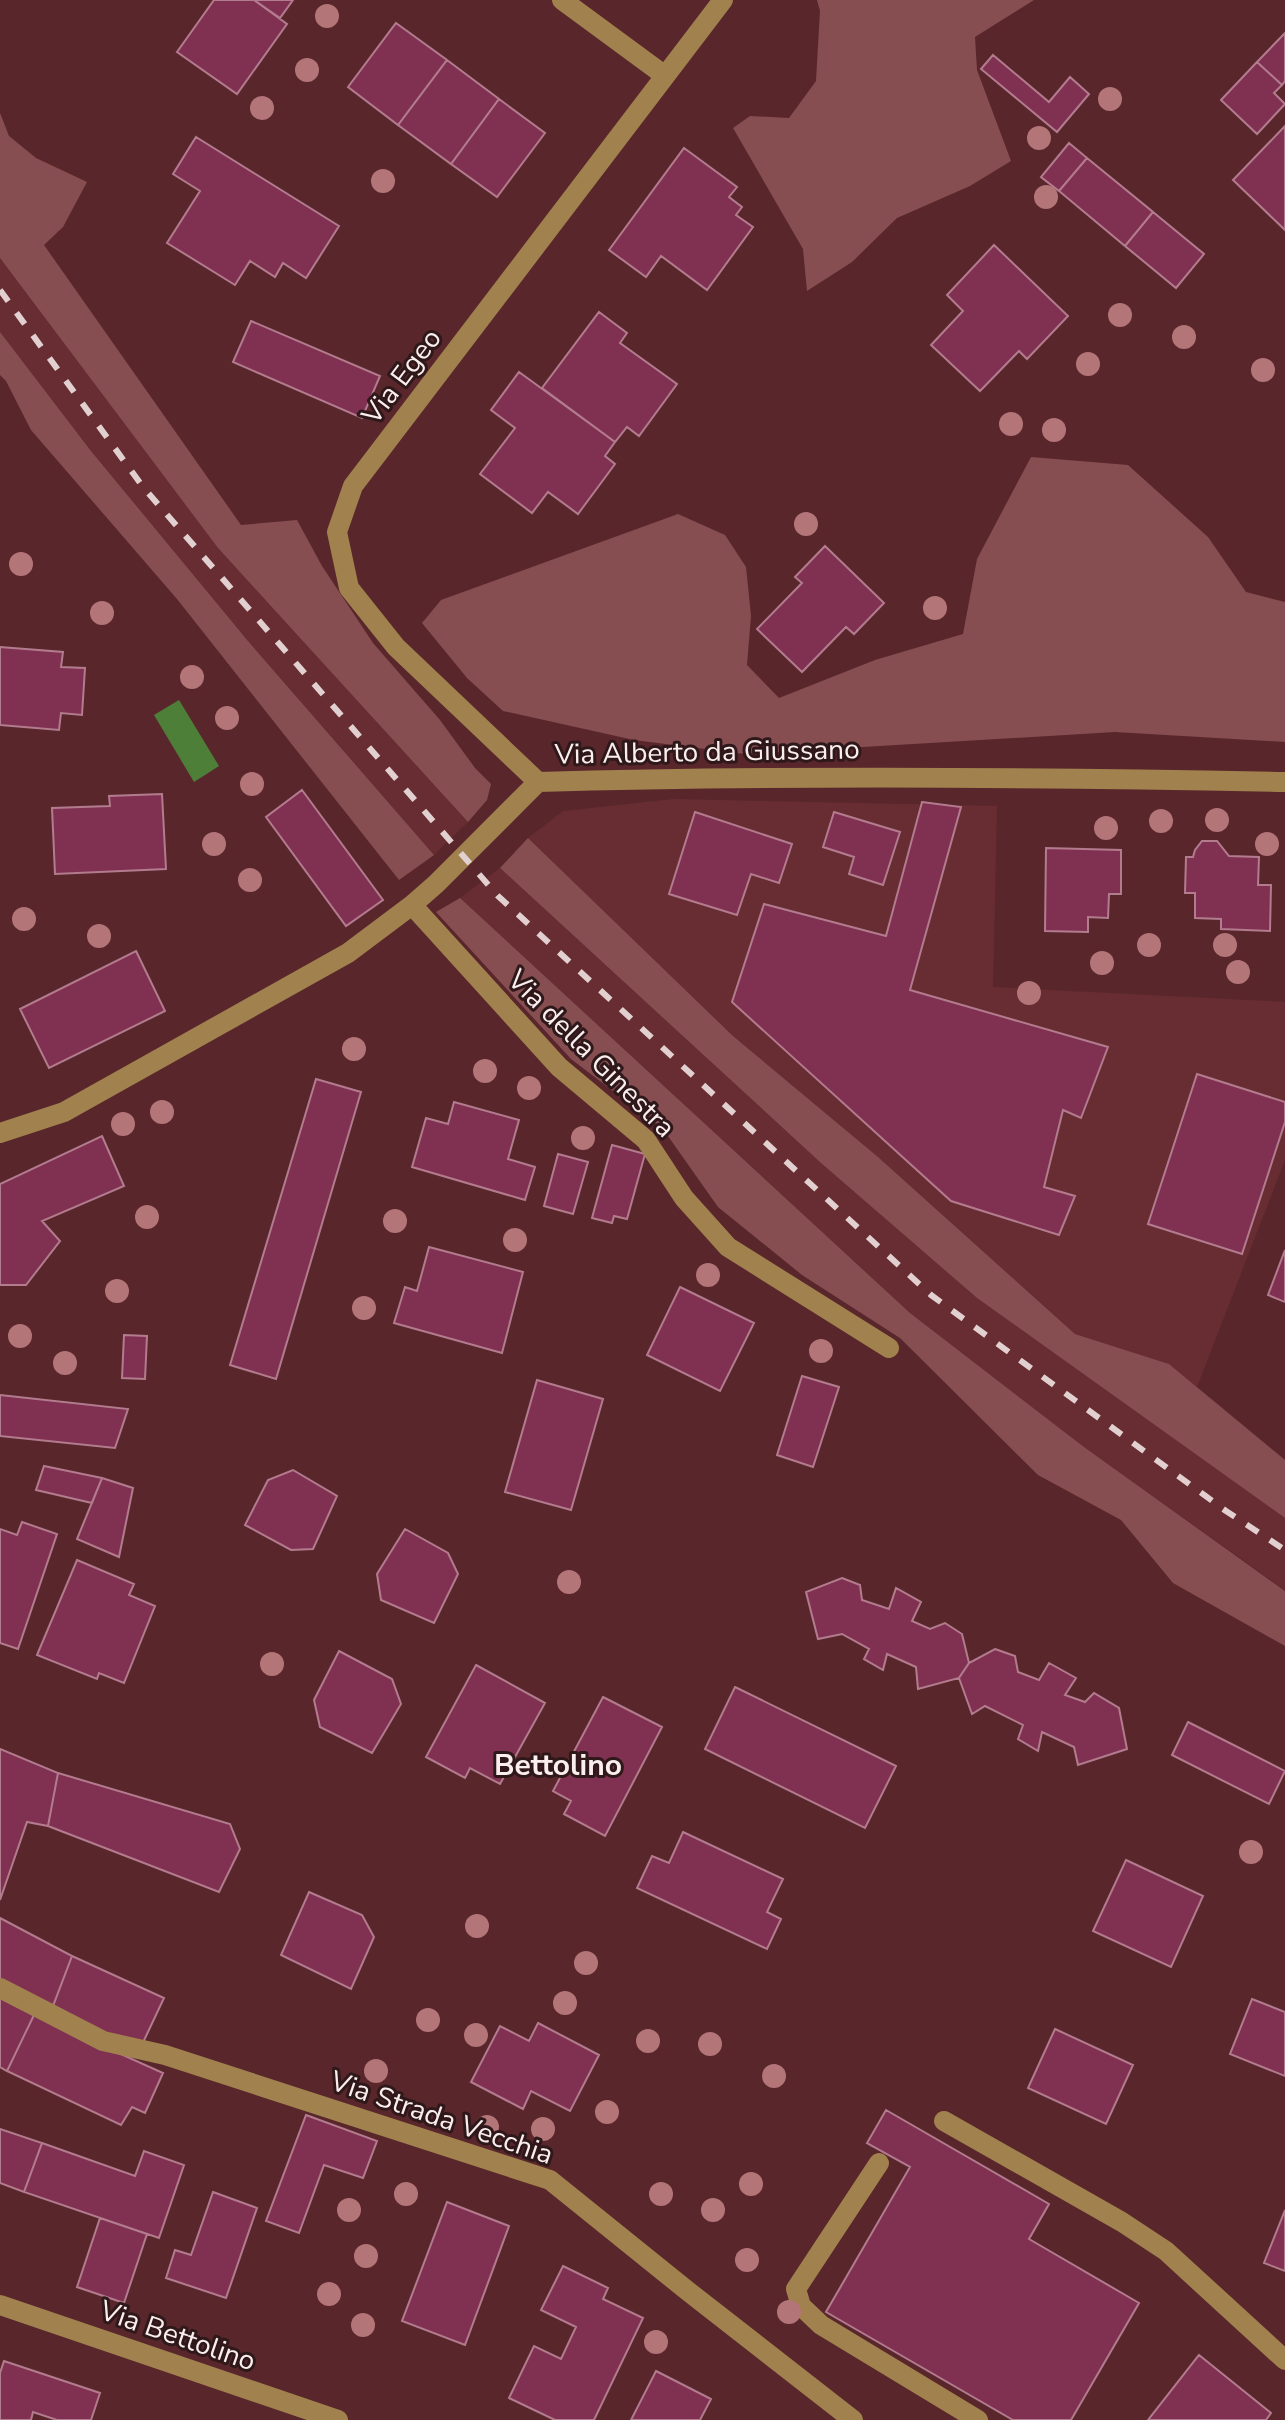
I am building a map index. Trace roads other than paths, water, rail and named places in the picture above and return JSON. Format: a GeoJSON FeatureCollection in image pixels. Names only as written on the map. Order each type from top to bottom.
{"type":"FeatureCollection","features":[{"type":"Feature","properties":{"kind":"street"},"geometry":{"type":"LineString","coordinates":[[562,0],[664,75]]}},
{"type":"Feature","properties":{"kind":"street","name":"Via Egeo"},"geometry":{"type":"LineString","coordinates":[[538,782],[396,647],[358,600],[349,588],[337,532],[353,486],[723,0]]}},
{"type":"Feature","properties":{"kind":"street","name":"Via Alberto da Giussano"},"geometry":{"type":"LineString","coordinates":[[0,1133],[64,1112],[348,953],[436,884],[538,782],[748,776],[1000,776],[1285,782]]}},
{"type":"Feature","properties":{"kind":"street","name":"Via della Ginestra"},"geometry":{"type":"LineString","coordinates":[[412,905],[559,1067],[646,1140],[684,1198],[728,1247],[889,1348]]}},
{"type":"Feature","properties":{"kind":"street","name":"Via Strada Vecchia"},"geometry":{"type":"LineString","coordinates":[[0,1988],[103,2041],[165,2055],[550,2180],[853,2420]]}},
{"type":"Feature","properties":{"kind":"street"},"geometry":{"type":"LineString","coordinates":[[944,2121],[1122,2222],[1166,2251],[1285,2360]]}},
{"type":"Feature","properties":{"kind":"street"},"geometry":{"type":"LineString","coordinates":[[879,2163],[796,2289],[801,2306],[821,2325],[978,2420]]}},
{"type":"Feature","properties":{"kind":"street","name":"Via Bettolino"},"geometry":{"type":"LineString","coordinates":[[0,2305],[338,2420]]}},
{"type":"Feature","properties":{"kind":"railway"},"geometry":{"type":"LineString","coordinates":[[0,290],[143,487],[498,896],[931,1295],[1226,1511],[1285,1550]]}},
{"type":"Feature","properties":{"kind":"district","name":"Bettolino"},"geometry":{"type":"Point","coordinates":[558,1765]}}]}
